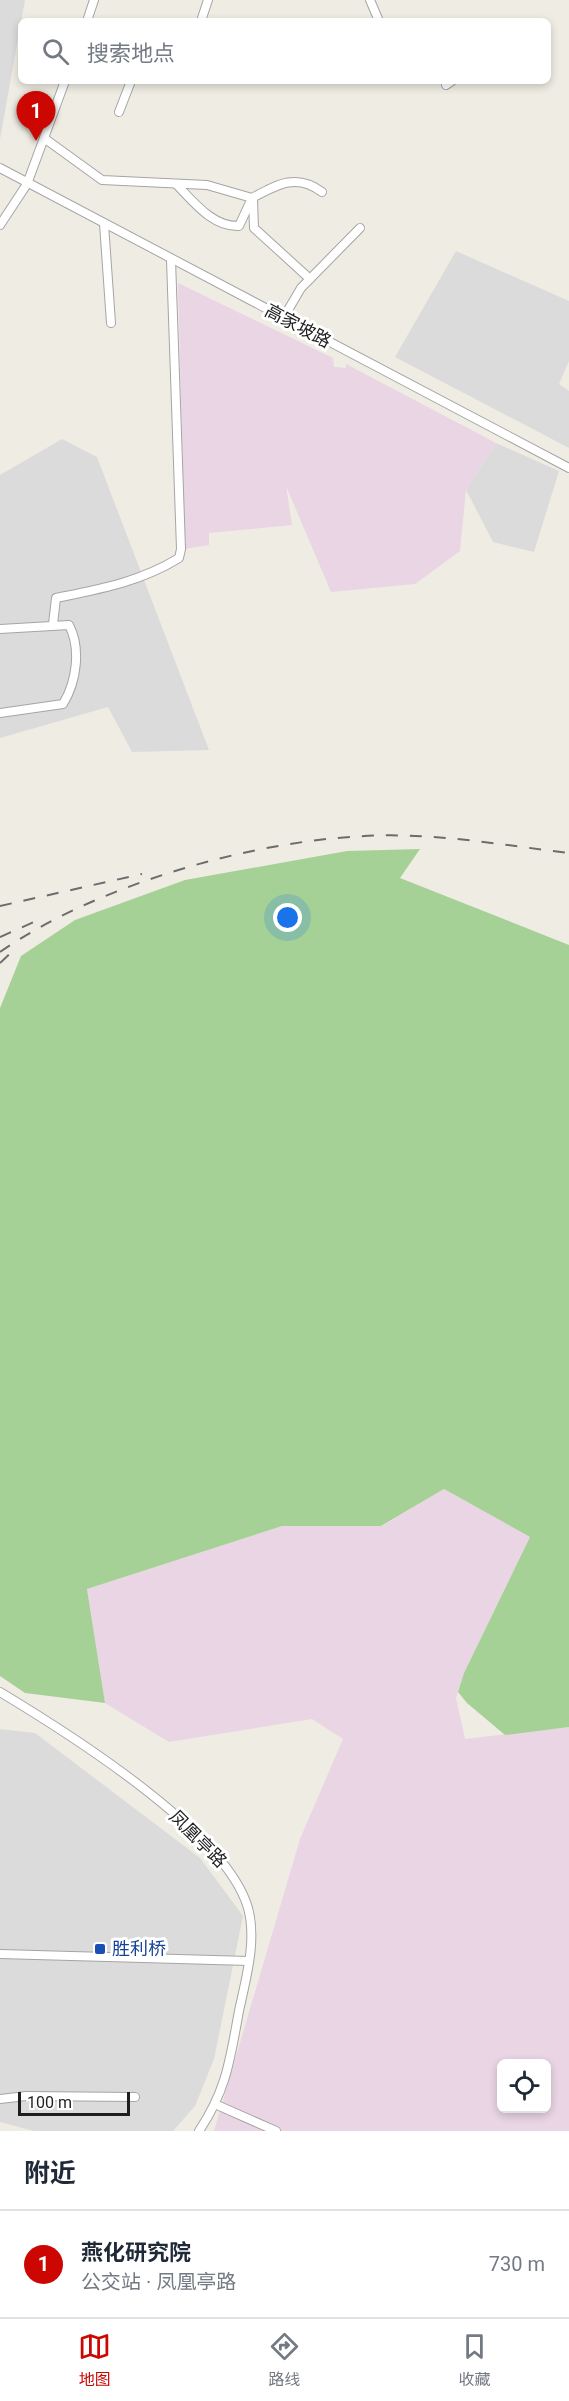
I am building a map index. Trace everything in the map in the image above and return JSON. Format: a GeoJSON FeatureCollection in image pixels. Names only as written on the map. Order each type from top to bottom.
{"type":"FeatureCollection","features":[{"type":"Feature","properties":{"kind":"street"},"geometry":{"type":"LineString","coordinates":[[88,18],[94,0]]}},
{"type":"Feature","properties":{"kind":"street"},"geometry":{"type":"LineString","coordinates":[[202,18],[208,0]]}},
{"type":"Feature","properties":{"kind":"street"},"geometry":{"type":"LineString","coordinates":[[370,0],[378,18]]}},
{"type":"Feature","properties":{"kind":"street"},"geometry":{"type":"LineString","coordinates":[[0,225],[27,184],[64,84]]}},
{"type":"Feature","properties":{"kind":"street"},"geometry":{"type":"LineString","coordinates":[[119,112],[129,84]]}},
{"type":"Feature","properties":{"kind":"street"},"geometry":{"type":"LineString","coordinates":[[44,138],[102,180],[207,185],[252,198]]}},
{"type":"Feature","properties":{"kind":"street","name":"高家坡路"},"geometry":{"type":"LineString","coordinates":[[0,168],[569,468]]}},
{"type":"Feature","properties":{"kind":"street"},"geometry":{"type":"LineString","coordinates":[[175,184],[209,216],[227,226],[239,226],[252,198],[280,183],[294,180],[312,184],[322,192]]}},
{"type":"Feature","properties":{"kind":"street"},"geometry":{"type":"LineString","coordinates":[[252,198],[254,228],[310,279]]}},
{"type":"Feature","properties":{"kind":"street"},"geometry":{"type":"LineString","coordinates":[[104,224],[111,323]]}},
{"type":"Feature","properties":{"kind":"street"},"geometry":{"type":"LineString","coordinates":[[284,317],[301,288],[360,228]]}},
{"type":"Feature","properties":{"kind":"street"},"geometry":{"type":"LineString","coordinates":[[53,624],[56,598],[125,584],[154,573],[179,558],[181,549],[171,260]]}},
{"type":"Feature","properties":{"kind":"street"},"geometry":{"type":"LineString","coordinates":[[0,629],[53,624],[69,625],[76,638],[74,674],[66,699],[57,706],[0,712]]}},
{"type":"Feature","properties":{"kind":"street","name":"凤凰亭路"},"geometry":{"type":"LineString","coordinates":[[0,1692],[116,1768],[161,1802],[222,1861],[236,1879],[248,1907],[251,1925],[249,1961],[227,2074],[217,2105],[199,2131]]}},
{"type":"Feature","properties":{"kind":"street"},"geometry":{"type":"LineString","coordinates":[[0,1954],[249,1961]]}},
{"type":"Feature","properties":{"kind":"street"},"geometry":{"type":"LineString","coordinates":[[0,2099],[26,2096],[135,2097]]}},
{"type":"Feature","properties":{"kind":"street"},"geometry":{"type":"LineString","coordinates":[[217,2105],[276,2131]]}},
{"type":"Feature","properties":{"kind":"shaded area"},"geometry":{"type":"Polygon","coordinates":[[[0,0],[25,0],[22,18],[18,18],[18,39],[0,139],[0,0]]]}},
{"type":"Feature","properties":{"kind":"shaded area"},"geometry":{"type":"Polygon","coordinates":[[[456,251],[569,301],[569,361],[559,384],[569,391],[569,448],[395,357],[456,251]]]}},
{"type":"Feature","properties":{"kind":"shaded area"},"geometry":{"type":"Polygon","coordinates":[[[178,283],[333,358],[334,367],[346,368],[346,364],[496,443],[466,490],[460,551],[415,584],[331,592],[286,486],[292,525],[209,533],[209,545],[185,549],[178,283]]]}},
{"type":"Feature","properties":{"kind":"shaded area"},"geometry":{"type":"Polygon","coordinates":[[[62,439],[97,457],[209,750],[132,752],[108,707],[0,738],[0,475],[62,439]]]}},
{"type":"Feature","properties":{"kind":"shaded area"},"geometry":{"type":"Polygon","coordinates":[[[496,443],[559,471],[534,552],[493,542],[466,490],[496,443]]]}},
{"type":"Feature","properties":{"kind":"shaded area"},"geometry":{"type":"Polygon","coordinates":[[[444,1489],[530,1537],[464,1673],[456,1698],[465,1739],[569,1727],[569,2131],[214,2131],[300,1839],[343,1739],[312,1719],[169,1742],[105,1703],[87,1589],[282,1526],[382,1526],[444,1489]]]}},
{"type":"Feature","properties":{"kind":"shaded area"},"geometry":{"type":"Polygon","coordinates":[[[0,1729],[35,1733],[200,1858],[243,1916],[214,2059],[195,2106],[173,2131],[34,2131],[0,2122],[0,1729]]]}},
{"type":"Feature","properties":{"kind":"green space"},"geometry":{"type":"Polygon","coordinates":[[[420,849],[400,878],[569,945],[569,1727],[505,1735],[467,1703],[458,1692],[464,1673],[530,1537],[444,1489],[381,1526],[282,1526],[87,1589],[105,1703],[25,1693],[0,1676],[0,1008],[21,956],[75,920],[185,880],[347,851],[420,849]]]}},
{"type":"Feature","properties":{"kind":"railway"},"geometry":{"type":"LineString","coordinates":[[0,952],[43,926],[91,902],[144,881],[255,850],[311,841],[365,836],[415,836],[569,853]]}},
{"type":"Feature","properties":{"kind":"railway"},"geometry":{"type":"LineString","coordinates":[[0,906],[142,874]]}},
{"type":"Feature","properties":{"kind":"railway"},"geometry":{"type":"LineString","coordinates":[[0,937],[43,918]]}},
{"type":"Feature","properties":{"kind":"railway"},"geometry":{"type":"LineString","coordinates":[[0,963],[16,948]]}},
{"type":"Feature","properties":{"kind":"place","name":"燕化研究院"},"geometry":{"type":"Point","coordinates":[36,141]}},
{"type":"Feature","properties":{"kind":"place","name":"胜利桥"},"geometry":{"type":"Point","coordinates":[100,1949]}}]}
